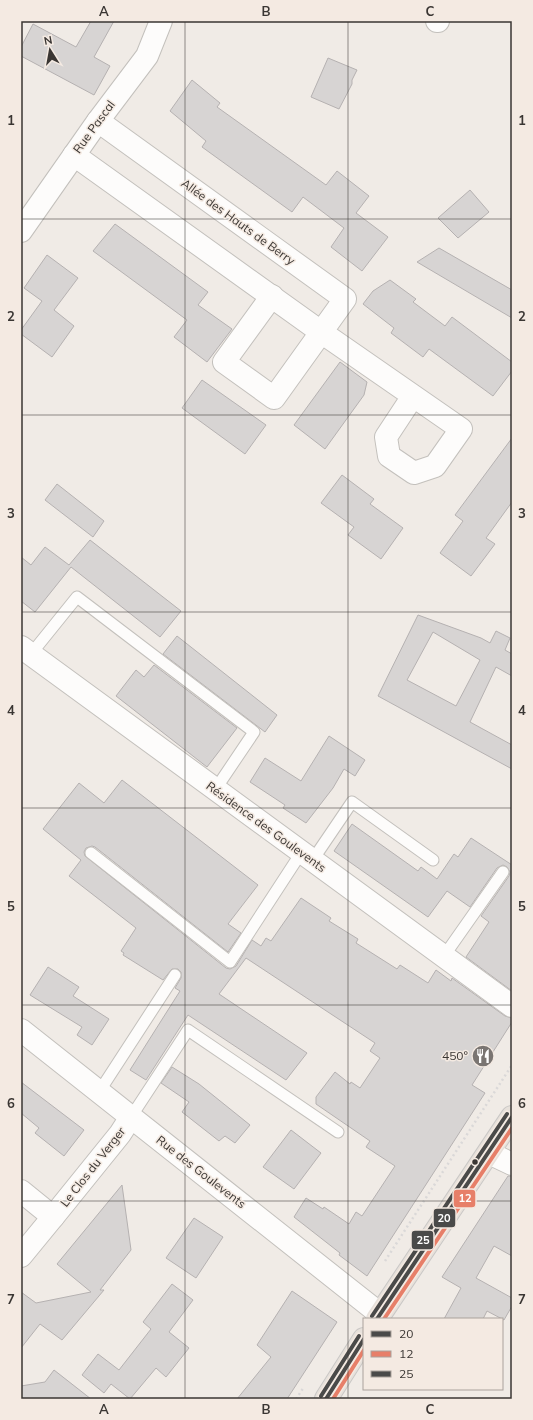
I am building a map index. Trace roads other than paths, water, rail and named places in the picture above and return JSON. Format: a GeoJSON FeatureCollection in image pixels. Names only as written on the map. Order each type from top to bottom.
{"type":"FeatureCollection","features":[{"type":"Feature","properties":{"kind":"main road"},"geometry":{"type":"LineString","coordinates":[[379,1317],[512,1117]]}},
{"type":"Feature","properties":{"kind":"main road"},"geometry":{"type":"LineString","coordinates":[[326,1399],[363,1341]]}},
{"type":"Feature","properties":{"kind":"street","name":"Rue Pascal"},"geometry":{"type":"LineString","coordinates":[[21,231],[98,121],[147,56],[161,21]]}},
{"type":"Feature","properties":{"kind":"street","name":"Allée des Hauts de Berry"},"geometry":{"type":"LineString","coordinates":[[98,121],[345,300],[274,398],[224,362],[272,296]]}},
{"type":"Feature","properties":{"kind":"street"},"geometry":{"type":"LineString","coordinates":[[74,155],[413,396]]}},
{"type":"Feature","properties":{"kind":"street","name":"Résidence des Goulevents"},"geometry":{"type":"LineString","coordinates":[[26,650],[215,790],[512,1006]]}},
{"type":"Feature","properties":{"kind":"street","name":"Rue des Goulevents"},"geometry":{"type":"LineString","coordinates":[[21,1030],[379,1317]]}},
{"type":"Feature","properties":{"kind":"street","name":"Le Clos du Verger"},"geometry":{"type":"LineString","coordinates":[[21,1256],[120,1134],[131,1117]]}},
{"type":"Feature","properties":{"kind":"street"},"geometry":{"type":"LineString","coordinates":[[489,1153],[512,1164]]}},
{"type":"Feature","properties":{"kind":"street","name":"Le Clos du Verger"},"geometry":{"type":"LineString","coordinates":[[21,1191],[53,1217]]}},
{"type":"Feature","properties":{"kind":"lane"},"geometry":{"type":"LineString","coordinates":[[26,650],[77,596],[254,732],[215,790]]}},
{"type":"Feature","properties":{"kind":"lane"},"geometry":{"type":"LineString","coordinates":[[91,853],[230,962],[307,857],[352,802],[433,860]]}},
{"type":"Feature","properties":{"kind":"lane"},"geometry":{"type":"LineString","coordinates":[[444,956],[503,872]]}},
{"type":"Feature","properties":{"kind":"lane"},"geometry":{"type":"LineString","coordinates":[[99,1092],[175,975]]}},
{"type":"Feature","properties":{"kind":"lane"},"geometry":{"type":"LineString","coordinates":[[131,1117],[188,1030],[338,1132]]}},
{"type":"Feature","properties":{"kind":"place","name":"450°"},"geometry":{"type":"Point","coordinates":[483,1056]}}]}
